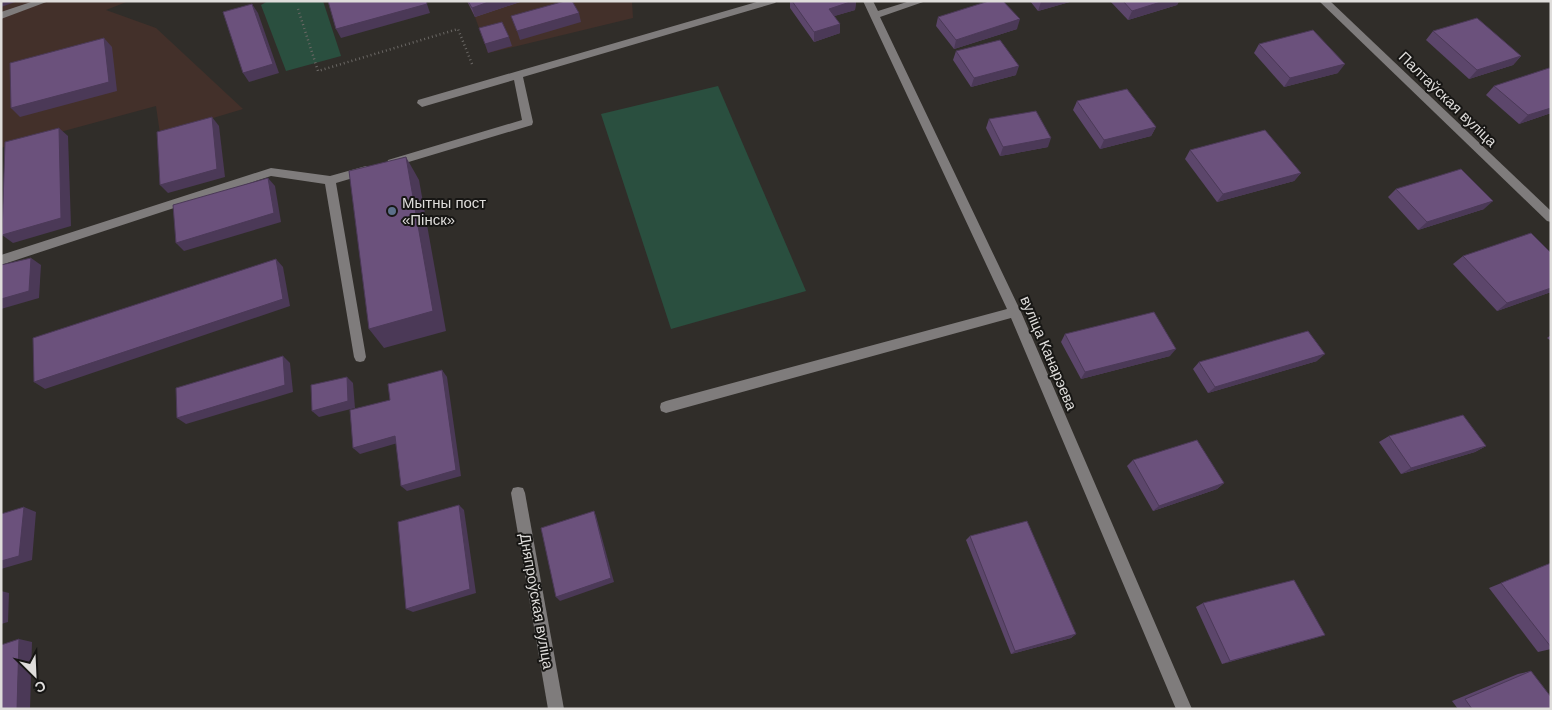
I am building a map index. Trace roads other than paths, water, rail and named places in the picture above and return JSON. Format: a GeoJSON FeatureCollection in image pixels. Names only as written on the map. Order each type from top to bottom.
{"type":"FeatureCollection","features":[{"type":"Feature","properties":{"kind":"street"},"geometry":{"type":"LineString","coordinates":[[1,16],[44,1]]}},
{"type":"Feature","properties":{"kind":"street"},"geometry":{"type":"LineString","coordinates":[[422,103],[772,1]]}},
{"type":"Feature","properties":{"kind":"street","name":"вуліца Канарэева"},"geometry":{"type":"LineString","coordinates":[[868,1],[876,14],[1014,312],[1184,709]]}},
{"type":"Feature","properties":{"kind":"street"},"geometry":{"type":"LineString","coordinates":[[876,14],[920,1]]}},
{"type":"Feature","properties":{"kind":"street","name":"Палтаўская вуліца"},"geometry":{"type":"LineString","coordinates":[[1324,1],[1551,218]]}},
{"type":"Feature","properties":{"kind":"street"},"geometry":{"type":"LineString","coordinates":[[1,260],[271,172],[330,180],[528,122],[518,75]]}},
{"type":"Feature","properties":{"kind":"street"},"geometry":{"type":"LineString","coordinates":[[330,180],[360,357]]}},
{"type":"Feature","properties":{"kind":"street"},"geometry":{"type":"LineString","coordinates":[[666,406],[1014,312]]}},
{"type":"Feature","properties":{"kind":"street","name":"Дняпроўская вуліца"},"geometry":{"type":"LineString","coordinates":[[518,493],[556,709]]}},
{"type":"Feature","properties":{"kind":"place","name":"Мытны пост «Пінск»"},"geometry":{"type":"Point","coordinates":[392,211]}}]}
